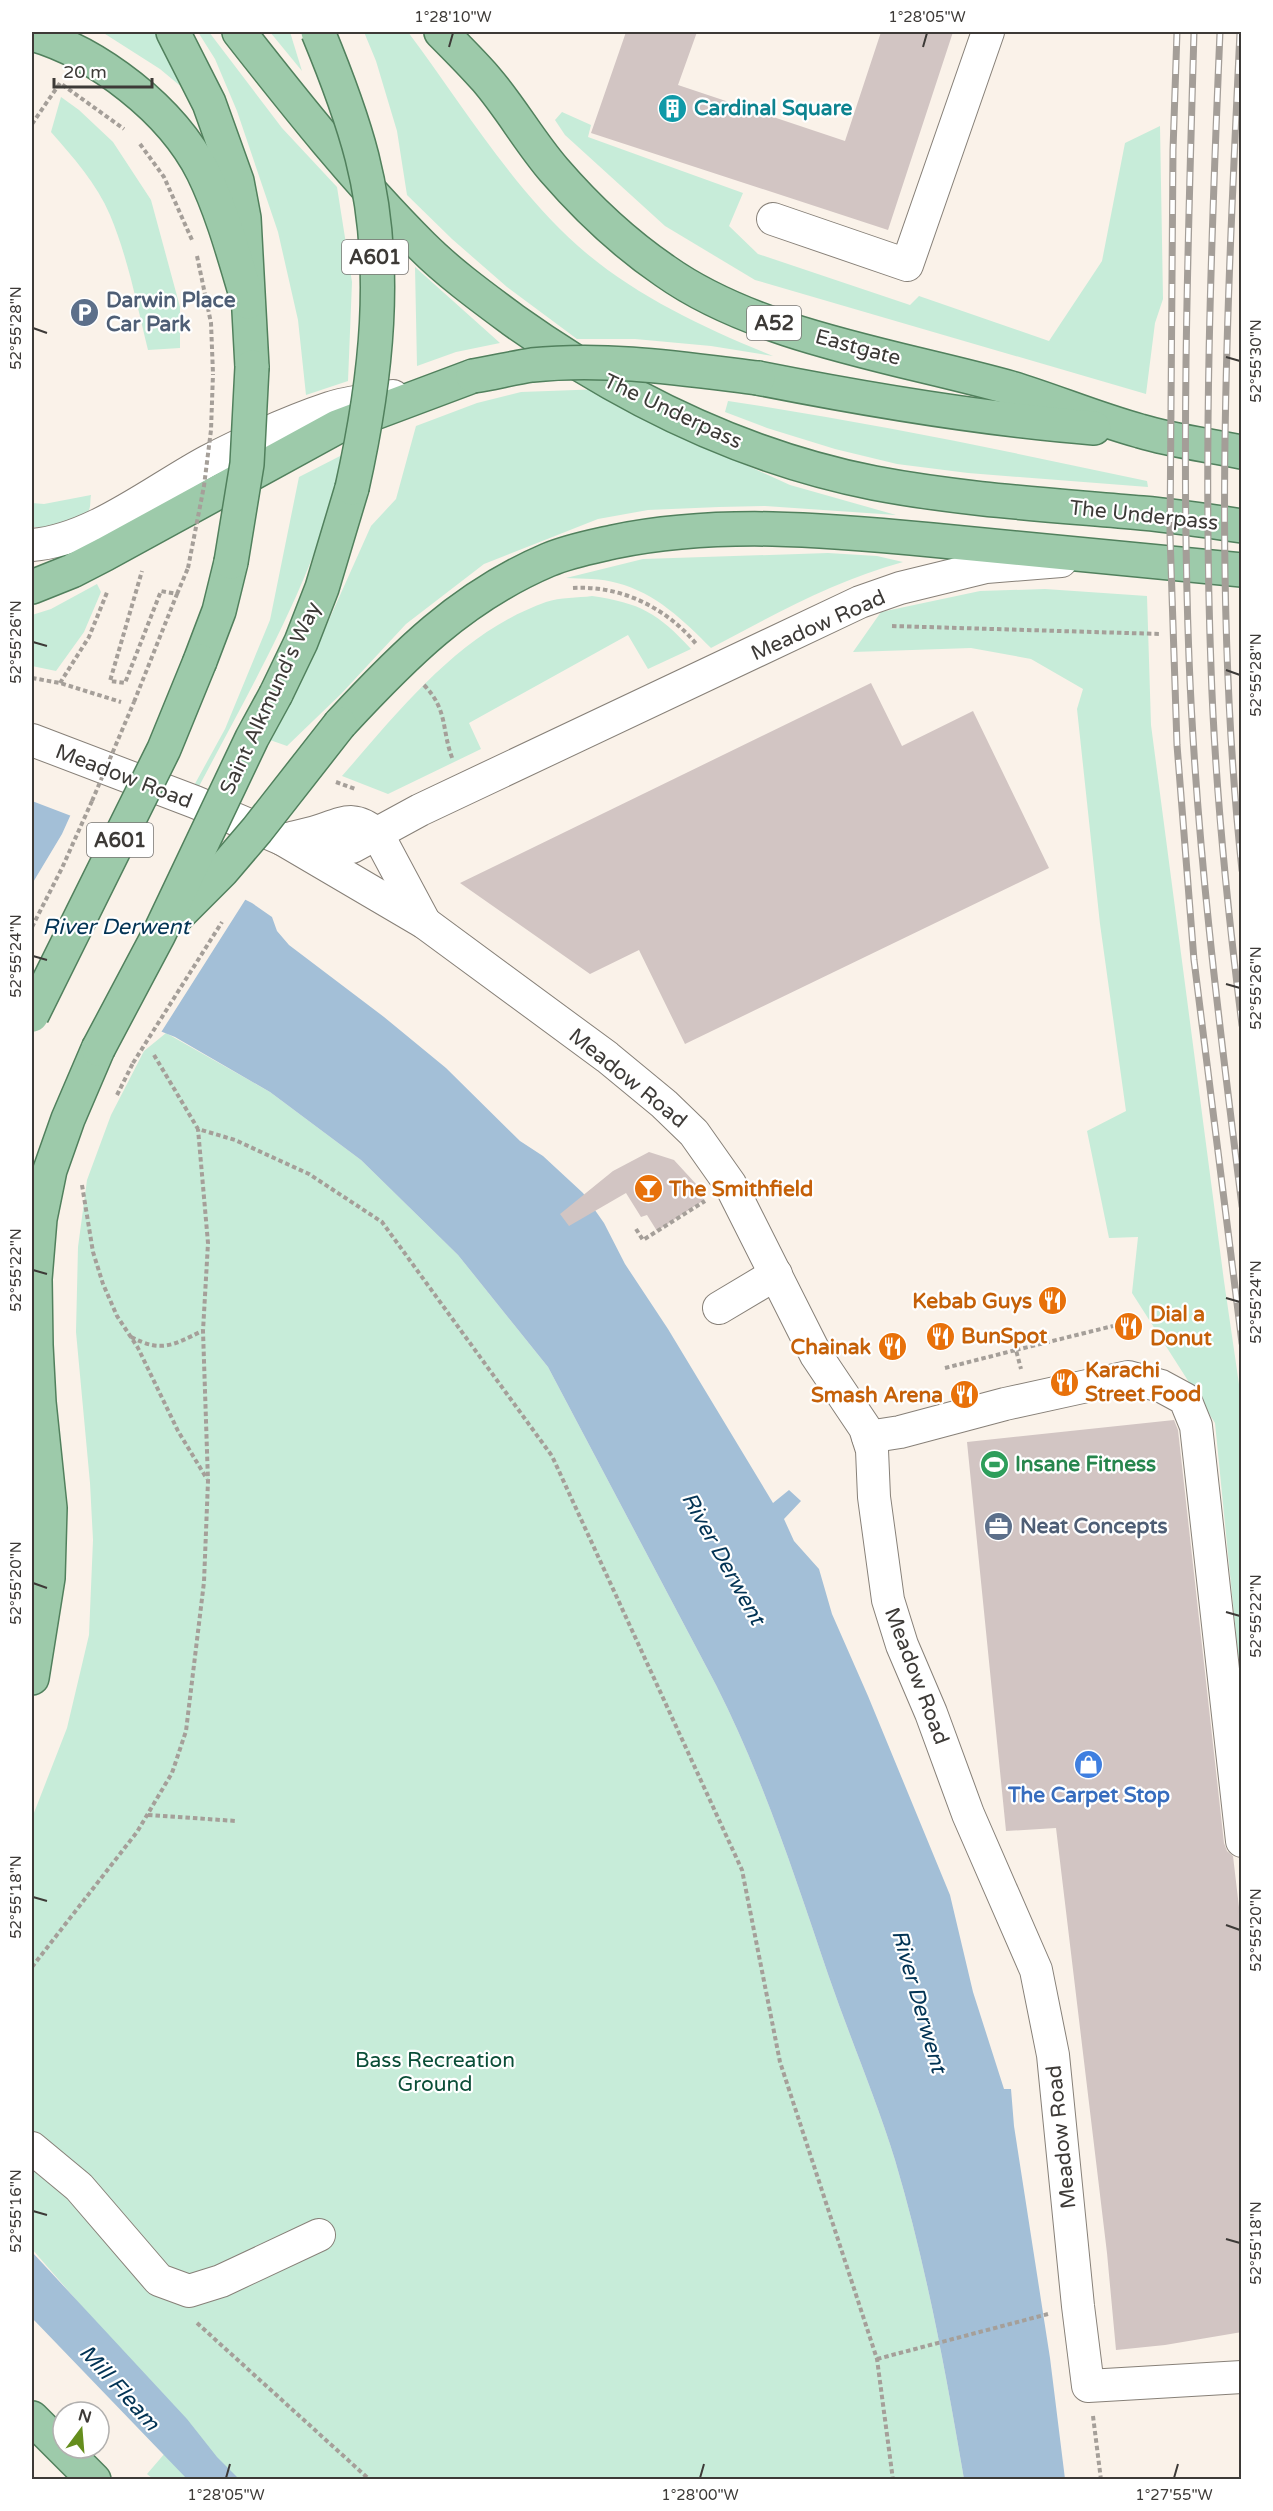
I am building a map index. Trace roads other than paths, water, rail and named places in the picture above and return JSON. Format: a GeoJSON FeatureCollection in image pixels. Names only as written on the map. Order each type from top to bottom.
{"type":"FeatureCollection","features":[{"type":"Feature","properties":{"kind":"main road","name":"A601"},"geometry":{"type":"LineString","coordinates":[[32,1016],[164,749],[200,661],[219,611],[231,562],[247,464],[252,367],[244,218],[237,181],[209,103],[173,32]]}},
{"type":"Feature","properties":{"kind":"main road","name":"The Underpass"},"geometry":{"type":"LineString","coordinates":[[239,32],[314,128],[423,247],[487,301],[542,340],[614,386],[707,432],[792,462],[874,483],[948,495],[1145,513],[1242,526]]}},
{"type":"Feature","properties":{"kind":"main road","name":"Saint Alkmund's Way"},"geometry":{"type":"LineString","coordinates":[[159,934],[252,738],[301,642],[322,588],[352,488],[372,381],[376,333],[374,218],[362,159],[347,104],[318,32]]}},
{"type":"Feature","properties":{"kind":"main road","name":"A52"},"geometry":{"type":"LineString","coordinates":[[441,32],[488,81]]}},
{"type":"Feature","properties":{"kind":"main road"},"geometry":{"type":"LineString","coordinates":[[467,32],[488,81]]}},
{"type":"Feature","properties":{"kind":"main road"},"geometry":{"type":"LineString","coordinates":[[32,34],[77,52],[128,84],[158,113],[189,149],[202,172],[223,221],[248,302]]}},
{"type":"Feature","properties":{"kind":"main road","name":"Eastgate"},"geometry":{"type":"LineString","coordinates":[[488,81],[555,171],[599,216],[665,271],[712,299],[740,312],[825,340],[1011,388],[1141,432],[1242,452]]}},
{"type":"Feature","properties":{"kind":"main road"},"geometry":{"type":"LineString","coordinates":[[32,587],[72,571],[105,554],[337,427],[458,381],[533,365],[605,363],[663,366],[758,378],[1035,424],[1141,432]]}},
{"type":"Feature","properties":{"kind":"main road"},"geometry":{"type":"LineString","coordinates":[[159,934],[222,871],[340,724],[393,667],[438,626],[489,590],[548,560],[573,551],[632,538],[682,531],[759,528],[838,530],[1242,570]]}},
{"type":"Feature","properties":{"kind":"main road","name":"A601"},"geometry":{"type":"LineString","coordinates":[[32,1678],[48,1578],[50,1508],[39,1402],[36,1345],[36,1279],[40,1219],[50,1170],[68,1119],[98,1049],[159,934]]}},
{"type":"Feature","properties":{"kind":"main road"},"geometry":{"type":"LineString","coordinates":[[32,2418],[94,2480]]}},
{"type":"Feature","properties":{"kind":"street"},"geometry":{"type":"LineString","coordinates":[[773,219],[907,265],[988,32]]}},
{"type":"Feature","properties":{"kind":"street"},"geometry":{"type":"LineString","coordinates":[[32,545],[49,544],[74,537],[207,462],[266,433],[331,408],[458,381]]}},
{"type":"Feature","properties":{"kind":"street","name":"Meadow Road"},"geometry":{"type":"LineString","coordinates":[[425,923],[378,835],[420,810],[860,602],[900,588],[986,567],[1116,557]]}},
{"type":"Feature","properties":{"kind":"street","name":"Meadow Road"},"geometry":{"type":"LineString","coordinates":[[32,740],[282,839],[425,923],[607,1057],[694,1133],[730,1184],[816,1355],[861,1423],[872,1450],[874,1497],[888,1600],[902,1645],[932,1713],[968,1814],[1036,1971],[1053,2055],[1088,2386],[1242,2377]]}},
{"type":"Feature","properties":{"kind":"street"},"geometry":{"type":"LineString","coordinates":[[282,839],[355,821],[368,826],[378,835]]}},
{"type":"Feature","properties":{"kind":"street"},"geometry":{"type":"LineString","coordinates":[[719,1308],[776,1274]]}},
{"type":"Feature","properties":{"kind":"street"},"geometry":{"type":"LineString","coordinates":[[861,1423],[900,1432],[1029,1398],[1128,1377],[1161,1386],[1185,1399],[1196,1426],[1242,1841]]}},
{"type":"Feature","properties":{"kind":"street"},"geometry":{"type":"LineString","coordinates":[[32,2148],[79,2187],[159,2280],[189,2291],[221,2281],[319,2235]]}},
{"type":"Feature","properties":{"kind":"water","name":"River Derwent"},"geometry":{"type":"Polygon","coordinates":[[[32,801],[95,825],[252,903],[272,917],[277,931],[289,945],[384,1017],[446,1068],[520,1141],[543,1156],[583,1193],[604,1223],[625,1264],[668,1329],[773,1503],[789,1490],[801,1501],[784,1519],[794,1541],[819,1569],[832,1614],[950,1895],[973,1992],[1004,2089],[1011,2089],[1014,2126],[1050,2358],[1065,2479],[964,2479],[934,2319],[895,2160],[778,1829],[749,1757],[716,1685],[548,1367],[458,1255],[361,1160],[270,1092],[175,1037],[32,980],[32,801]]]}},
{"type":"Feature","properties":{"kind":"water","name":"Mill Fleam"},"geometry":{"type":"Polygon","coordinates":[[[32,2252],[187,2419],[217,2457],[239,2479],[187,2479],[32,2318],[32,2252]]]}},
{"type":"Feature","properties":{"kind":"railway"},"geometry":{"type":"LineString","coordinates":[[1177,32],[1173,150],[1170,535],[1177,745],[1194,960],[1242,1343]]}},
{"type":"Feature","properties":{"kind":"railway"},"geometry":{"type":"LineString","coordinates":[[1194,32],[1185,423],[1189,658],[1203,864],[1242,1206]]}},
{"type":"Feature","properties":{"kind":"railway"},"geometry":{"type":"LineString","coordinates":[[1220,32],[1209,349],[1209,588],[1219,802],[1242,1025]]}},
{"type":"Feature","properties":{"kind":"railway"},"geometry":{"type":"LineString","coordinates":[[1240,32],[1227,346],[1225,556],[1227,661],[1242,870]]}},
{"type":"Feature","properties":{"kind":"place","name":"Cardinal Square"},"geometry":{"type":"Point","coordinates":[673,108]}},
{"type":"Feature","properties":{"kind":"place","name":"Darwin Place Car Park"},"geometry":{"type":"Point","coordinates":[85,312]}},
{"type":"Feature","properties":{"kind":"place","name":"The Smithfield"},"geometry":{"type":"Point","coordinates":[648,1189]}},
{"type":"Feature","properties":{"kind":"place","name":"Kebab Guys"},"geometry":{"type":"Point","coordinates":[1053,1301]}},
{"type":"Feature","properties":{"kind":"place","name":"Dial a Donut"},"geometry":{"type":"Point","coordinates":[1129,1326]}},
{"type":"Feature","properties":{"kind":"place","name":"BunSpot"},"geometry":{"type":"Point","coordinates":[940,1336]}},
{"type":"Feature","properties":{"kind":"place","name":"Chainak"},"geometry":{"type":"Point","coordinates":[892,1347]}},
{"type":"Feature","properties":{"kind":"place","name":"Karachi Street Food"},"geometry":{"type":"Point","coordinates":[1064,1382]}},
{"type":"Feature","properties":{"kind":"place","name":"Smash Arena"},"geometry":{"type":"Point","coordinates":[964,1395]}},
{"type":"Feature","properties":{"kind":"place","name":"Insane Fitness"},"geometry":{"type":"Point","coordinates":[994,1464]}},
{"type":"Feature","properties":{"kind":"place","name":"Neat Concepts"},"geometry":{"type":"Point","coordinates":[999,1526]}},
{"type":"Feature","properties":{"kind":"place","name":"The Carpet Stop"},"geometry":{"type":"Point","coordinates":[1089,1764]}},
{"type":"Feature","properties":{"kind":"park label","name":"Bass Recreation Ground"},"geometry":{"type":"Point","coordinates":[435,2072]}}]}
